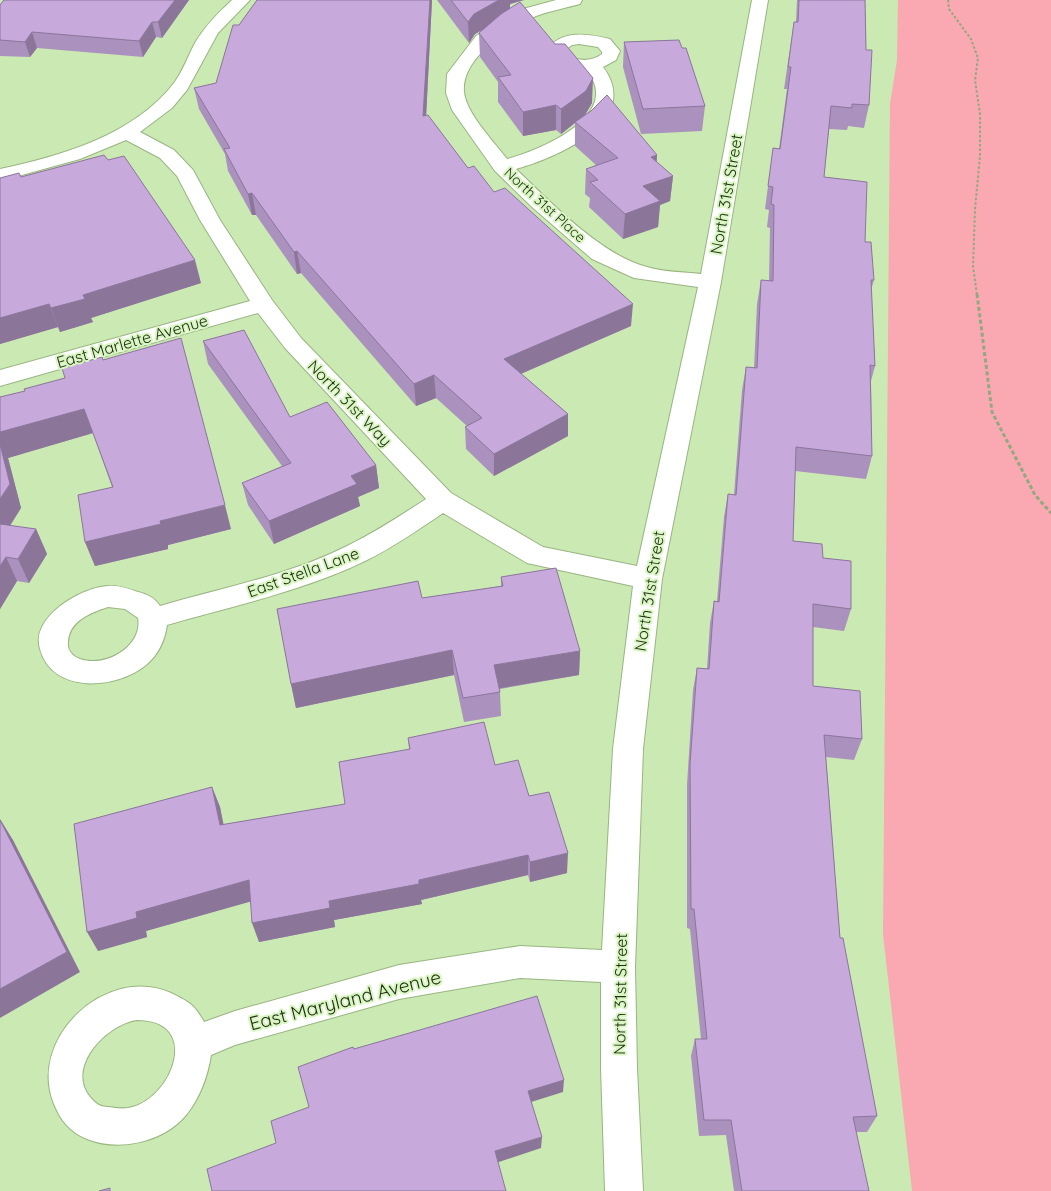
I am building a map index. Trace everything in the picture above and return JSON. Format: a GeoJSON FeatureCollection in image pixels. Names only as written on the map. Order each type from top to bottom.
{"type":"FeatureCollection","features":[{"type":"Feature","properties":{"kind":"street"},"geometry":{"type":"LineString","coordinates":[[0,175],[31,169],[77,153],[126,132],[162,107],[181,86],[212,29],[242,0]]}},
{"type":"Feature","properties":{"kind":"street","name":"North 31st Place"},"geometry":{"type":"LineString","coordinates":[[574,0],[529,13],[482,40],[456,74],[455,94],[461,110],[502,166],[539,203],[600,254],[642,273],[710,282]]}},
{"type":"Feature","properties":{"kind":"street","name":"North 31st Street"},"geometry":{"type":"LineString","coordinates":[[624,1191],[619,1068],[618,967],[628,749],[648,580],[710,282],[754,1]]}},
{"type":"Feature","properties":{"kind":"street"},"geometry":{"type":"LineString","coordinates":[[502,166],[539,156],[583,132],[598,114],[604,98],[602,78],[592,65]]}},
{"type":"Feature","properties":{"kind":"street","name":"North 31st Way"},"geometry":{"type":"LineString","coordinates":[[126,132],[168,154],[186,174],[210,220],[264,304],[293,343],[442,500],[536,556],[648,580]]}},
{"type":"Feature","properties":{"kind":"street","name":"East Marlette Avenue"},"geometry":{"type":"LineString","coordinates":[[0,378],[264,304]]}},
{"type":"Feature","properties":{"kind":"street","name":"East Stella Lane"},"geometry":{"type":"LineString","coordinates":[[152,619],[303,575],[355,554],[407,525],[442,500]]}},
{"type":"Feature","properties":{"kind":"street","name":"East Maryland Avenue"},"geometry":{"type":"LineString","coordinates":[[194,1044],[235,1028],[399,982],[520,962],[618,967]]}},
{"type":"Feature","properties":{"kind":"path"},"geometry":{"type":"LineString","coordinates":[[948,0],[949,9],[971,39],[978,58],[975,80],[980,114],[980,156],[975,208],[973,266],[992,412],[1035,496],[1051,513]]}},
{"type":"Feature","properties":{"kind":"shaded area"},"geometry":{"type":"Polygon","coordinates":[[[898,0],[1051,0],[1051,1191],[912,1191],[883,934],[890,104],[897,60],[898,0]]]}},
{"type":"Feature","properties":{"kind":"building"},"geometry":{"type":"Polygon","coordinates":[[[4,0],[175,0],[158,22],[152,22],[139,41],[32,32],[25,42],[0,40],[0,5],[4,0]]]}},
{"type":"Feature","properties":{"kind":"building"},"geometry":{"type":"Polygon","coordinates":[[[257,0],[430,0],[423,116],[428,115],[468,168],[474,166],[494,192],[505,188],[633,304],[504,359],[568,414],[494,454],[465,427],[482,418],[434,375],[414,384],[297,251],[294,252],[252,193],[248,194],[224,149],[230,148],[194,88],[216,83],[233,25],[239,25],[257,0]]]}},
{"type":"Feature","properties":{"kind":"building"},"geometry":{"type":"Polygon","coordinates":[[[451,0],[499,0],[474,14],[468,22],[451,0]]]}},
{"type":"Feature","properties":{"kind":"building"},"geometry":{"type":"Polygon","coordinates":[[[799,0],[865,0],[866,50],[872,50],[869,105],[852,104],[852,108],[831,106],[824,177],[867,182],[865,242],[871,242],[874,280],[871,280],[875,366],[870,365],[872,456],[796,447],[793,541],[822,544],[823,558],[851,561],[851,609],[813,604],[813,686],[860,691],[862,739],[824,735],[840,938],[843,938],[877,1116],[853,1117],[869,1191],[742,1191],[731,1120],[704,1120],[695,1039],[707,1039],[694,909],[691,909],[690,764],[697,668],[709,669],[714,601],[719,602],[728,494],[736,495],[746,367],[757,368],[761,280],[773,281],[774,205],[771,204],[773,187],[768,186],[773,148],[780,149],[791,67],[788,67],[794,22],[798,22],[799,0]]]}},
{"type":"Feature","properties":{"kind":"building"},"geometry":{"type":"Polygon","coordinates":[[[520,2],[555,44],[565,44],[593,78],[586,91],[561,109],[556,105],[523,112],[498,77],[511,75],[479,33],[501,14],[520,2]]]}},
{"type":"Feature","properties":{"kind":"building"},"geometry":{"type":"Polygon","coordinates":[[[679,40],[682,48],[686,48],[705,106],[643,109],[624,42],[679,40]]]}},
{"type":"Feature","properties":{"kind":"building"},"geometry":{"type":"Polygon","coordinates":[[[607,95],[657,155],[651,157],[673,176],[643,186],[660,201],[625,214],[590,182],[598,180],[586,169],[618,158],[575,122],[591,111],[607,95]]]}},
{"type":"Feature","properties":{"kind":"building"},"geometry":{"type":"Polygon","coordinates":[[[104,155],[108,160],[124,156],[195,260],[83,295],[85,299],[51,308],[49,304],[0,318],[0,178],[19,173],[21,177],[104,155]]]}},
{"type":"Feature","properties":{"kind":"building"},"geometry":{"type":"Polygon","coordinates":[[[244,330],[290,417],[327,402],[376,465],[351,476],[357,484],[269,521],[242,483],[291,463],[203,341],[244,330]]]}},
{"type":"Feature","properties":{"kind":"building"},"geometry":{"type":"Polygon","coordinates":[[[181,338],[225,505],[160,521],[161,524],[85,542],[78,495],[113,487],[84,409],[0,432],[0,397],[65,378],[62,368],[102,357],[103,360],[181,338]]]}},
{"type":"Feature","properties":{"kind":"building"},"geometry":{"type":"Polygon","coordinates":[[[0,444],[10,484],[0,499],[0,444]]]}},
{"type":"Feature","properties":{"kind":"building"},"geometry":{"type":"Polygon","coordinates":[[[0,524],[36,529],[18,559],[6,557],[0,566],[0,524]]]}},
{"type":"Feature","properties":{"kind":"building"},"geometry":{"type":"Polygon","coordinates":[[[556,568],[580,651],[494,665],[500,692],[463,698],[452,650],[291,684],[277,609],[418,581],[422,598],[503,586],[501,577],[556,568]]]}},
{"type":"Feature","properties":{"kind":"building"},"geometry":{"type":"Polygon","coordinates":[[[484,722],[495,765],[518,760],[529,796],[549,792],[568,853],[530,862],[528,855],[419,880],[419,884],[329,901],[330,908],[252,923],[249,880],[136,912],[137,918],[87,932],[74,824],[212,787],[220,825],[345,804],[339,762],[410,749],[408,738],[484,722]]]}},
{"type":"Feature","properties":{"kind":"building"},"geometry":{"type":"Polygon","coordinates":[[[0,820],[67,952],[0,989],[0,820]]]}},
{"type":"Feature","properties":{"kind":"building"},"geometry":{"type":"Polygon","coordinates":[[[537,996],[564,1080],[528,1091],[542,1137],[495,1151],[506,1191],[212,1191],[207,1169],[276,1143],[271,1121],[309,1107],[298,1067],[353,1047],[354,1049],[537,996]]]}},
{"type":"Feature","properties":{"kind":"building"},"geometry":{"type":"Polygon","coordinates":[[[110,1188],[110,1191],[99,1191],[110,1188]]]}}]}
